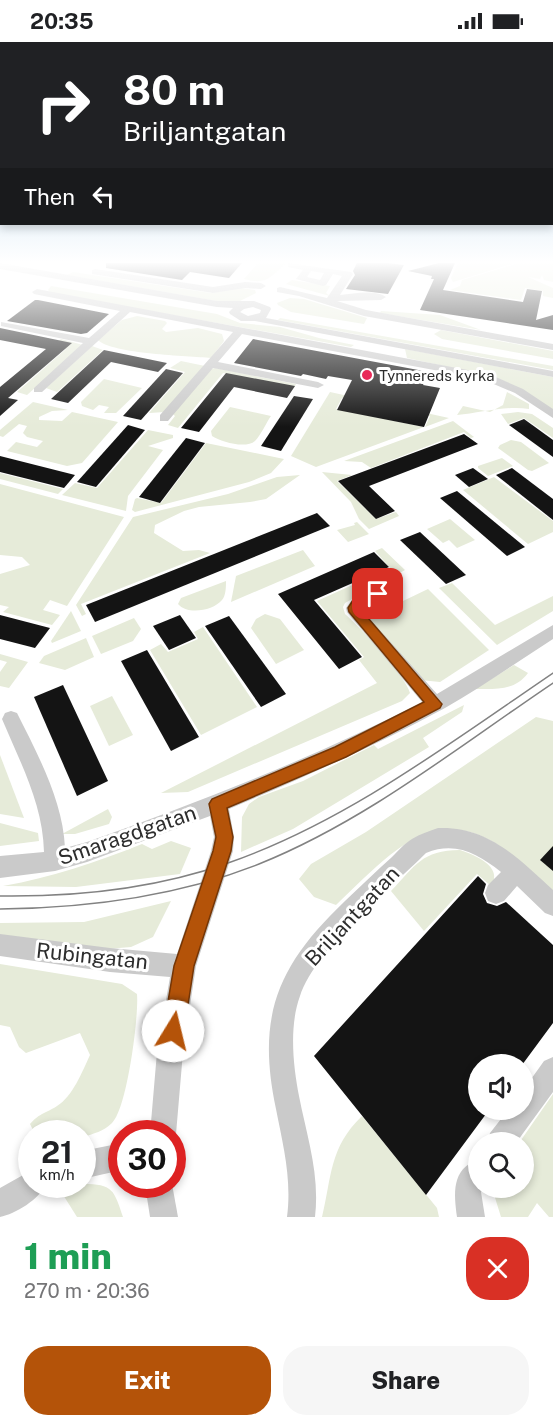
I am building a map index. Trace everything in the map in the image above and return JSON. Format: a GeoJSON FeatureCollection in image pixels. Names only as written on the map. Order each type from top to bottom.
{"type":"FeatureCollection","features":[{"type":"Feature","properties":{"kind":"street"},"geometry":{"type":"LineString","coordinates":[[38,390],[118,318]]}},
{"type":"Feature","properties":{"kind":"street"},"geometry":{"type":"LineString","coordinates":[[168,318],[283,342],[485,376],[519,391],[553,414]]}},
{"type":"Feature","properties":{"kind":"street"},"geometry":{"type":"LineString","coordinates":[[242,318],[553,374]]}},
{"type":"Feature","properties":{"kind":"street"},"geometry":{"type":"LineString","coordinates":[[290,318],[553,363]]}},
{"type":"Feature","properties":{"kind":"street"},"geometry":{"type":"LineString","coordinates":[[391,318],[553,347]]}},
{"type":"Feature","properties":{"kind":"street"},"geometry":{"type":"LineString","coordinates":[[460,320],[487,329],[486,335]]}},
{"type":"Feature","properties":{"kind":"street"},"geometry":{"type":"LineString","coordinates":[[5,324],[92,342]]}},
{"type":"Feature","properties":{"kind":"street"},"geometry":{"type":"LineString","coordinates":[[164,418],[238,331]]}},
{"type":"Feature","properties":{"kind":"street"},"geometry":{"type":"LineString","coordinates":[[211,364],[238,365],[318,385]]}},
{"type":"Feature","properties":{"kind":"street"},"geometry":{"type":"LineString","coordinates":[[378,594],[358,604],[354,608],[355,612],[435,704]]}},
{"type":"Feature","properties":{"kind":"street"},"geometry":{"type":"LineString","coordinates":[[164,1120],[170,1053],[184,966],[222,851],[224,837],[218,804],[319,762],[435,704],[553,631]]}},
{"type":"Feature","properties":{"kind":"street"},"geometry":{"type":"LineString","coordinates":[[10,719],[48,805],[54,827],[55,861]]}},
{"type":"Feature","properties":{"kind":"street","name":"Smaragdgatan"},"geometry":{"type":"LineString","coordinates":[[0,867],[55,861],[107,845],[218,804]]}},
{"type":"Feature","properties":{"kind":"street","name":"Briljantgatan"},"geometry":{"type":"LineString","coordinates":[[302,1217],[305,1199],[303,1173],[286,1094],[282,1049],[283,1019],[290,991],[305,962],[324,939],[428,841],[451,837],[468,840],[498,856],[553,906]]}},
{"type":"Feature","properties":{"kind":"street"},"geometry":{"type":"LineString","coordinates":[[496,893],[516,872]]}},
{"type":"Feature","properties":{"kind":"street","name":"Rubingatan"},"geometry":{"type":"LineString","coordinates":[[0,945],[110,960],[184,966]]}},
{"type":"Feature","properties":{"kind":"street"},"geometry":{"type":"LineString","coordinates":[[508,1132],[553,1070]]}},
{"type":"Feature","properties":{"kind":"street"},"geometry":{"type":"LineString","coordinates":[[0,1204],[18,1193]]}},
{"type":"Feature","properties":{"kind":"street"},"geometry":{"type":"LineString","coordinates":[[161,1198],[164,1217]]}},
{"type":"Feature","properties":{"kind":"street"},"geometry":{"type":"LineString","coordinates":[[468,1198],[471,1217]]}},
{"type":"Feature","properties":{"kind":"green space"},"geometry":{"type":"Polygon","coordinates":[[[147,318],[165,321],[167,323],[162,329],[166,332],[198,328],[222,334],[224,341],[211,358],[134,351],[106,345],[98,340],[122,320],[147,318]]]}},
{"type":"Feature","properties":{"kind":"green space"},"geometry":{"type":"Polygon","coordinates":[[[189,318],[227,318],[240,323],[280,327],[354,345],[351,347],[189,318]]]}},
{"type":"Feature","properties":{"kind":"green space"},"geometry":{"type":"Polygon","coordinates":[[[280,318],[553,366],[553,370],[278,320],[280,318]]]}},
{"type":"Feature","properties":{"kind":"green space"},"geometry":{"type":"Polygon","coordinates":[[[326,318],[367,318],[364,324],[326,318]]]}},
{"type":"Feature","properties":{"kind":"green space"},"geometry":{"type":"Polygon","coordinates":[[[409,318],[448,318],[481,330],[409,318]]]}},
{"type":"Feature","properties":{"kind":"green space"},"geometry":{"type":"Polygon","coordinates":[[[441,330],[553,351],[553,359],[442,339],[434,334],[441,330]]]}},
{"type":"Feature","properties":{"kind":"green space"},"geometry":{"type":"Polygon","coordinates":[[[61,339],[83,345],[27,395],[17,392],[66,349],[53,346],[61,339]]]}},
{"type":"Feature","properties":{"kind":"green space"},"geometry":{"type":"Polygon","coordinates":[[[92,346],[103,350],[57,392],[46,388],[92,346]]]}},
{"type":"Feature","properties":{"kind":"green space"},"geometry":{"type":"Polygon","coordinates":[[[405,349],[553,377],[553,411],[495,377],[407,358],[405,349]]]}},
{"type":"Feature","properties":{"kind":"green space"},"geometry":{"type":"Polygon","coordinates":[[[181,361],[205,366],[165,412],[149,413],[185,372],[170,368],[181,361]]]}},
{"type":"Feature","properties":{"kind":"green space"},"geometry":{"type":"Polygon","coordinates":[[[211,369],[296,384],[294,388],[223,373],[178,428],[168,425],[175,416],[172,413],[211,369]]]}},
{"type":"Feature","properties":{"kind":"green space"},"geometry":{"type":"Polygon","coordinates":[[[104,379],[142,388],[116,413],[104,413],[109,407],[99,405],[93,410],[82,406],[81,402],[104,379]]]}},
{"type":"Feature","properties":{"kind":"green space"},"geometry":{"type":"Polygon","coordinates":[[[330,392],[449,418],[425,427],[430,416],[342,398],[336,409],[424,427],[316,467],[291,456],[330,392]]]}},
{"type":"Feature","properties":{"kind":"green space"},"geometry":{"type":"Polygon","coordinates":[[[507,392],[529,404],[529,409],[494,410],[503,405],[507,392]]]}},
{"type":"Feature","properties":{"kind":"green space"},"geometry":{"type":"Polygon","coordinates":[[[33,402],[68,410],[52,411],[39,417],[39,420],[62,421],[72,412],[118,422],[82,463],[67,466],[7,451],[16,442],[37,447],[43,441],[27,437],[23,433],[27,426],[19,424],[3,437],[0,436],[0,430],[33,402]]]}},
{"type":"Feature","properties":{"kind":"green space"},"geometry":{"type":"Polygon","coordinates":[[[463,406],[485,411],[466,414],[457,415],[463,406]]]}},
{"type":"Feature","properties":{"kind":"green space"},"geometry":{"type":"Polygon","coordinates":[[[230,407],[271,416],[255,441],[240,445],[212,436],[211,431],[230,407]]]}},
{"type":"Feature","properties":{"kind":"green space"},"geometry":{"type":"Polygon","coordinates":[[[518,412],[532,414],[553,428],[553,438],[524,418],[508,424],[501,414],[518,412]]]}},
{"type":"Feature","properties":{"kind":"green space"},"geometry":{"type":"Polygon","coordinates":[[[453,421],[474,437],[471,438],[464,432],[371,468],[362,462],[344,461],[453,421]]]}},
{"type":"Feature","properties":{"kind":"green space"},"geometry":{"type":"Polygon","coordinates":[[[148,430],[173,435],[173,438],[148,446],[163,450],[128,496],[126,511],[62,495],[75,483],[97,488],[148,430]]]}},
{"type":"Feature","properties":{"kind":"green space"},"geometry":{"type":"Polygon","coordinates":[[[511,440],[521,442],[549,463],[532,471],[528,470],[498,448],[511,440]]]}},
{"type":"Feature","properties":{"kind":"green space"},"geometry":{"type":"Polygon","coordinates":[[[206,443],[284,459],[271,473],[249,482],[135,512],[132,510],[137,498],[161,503],[206,443]]]}},
{"type":"Feature","properties":{"kind":"green space"},"geometry":{"type":"Polygon","coordinates":[[[502,458],[513,466],[488,476],[478,468],[478,466],[502,458]]]}},
{"type":"Feature","properties":{"kind":"green space"},"geometry":{"type":"Polygon","coordinates":[[[322,472],[352,475],[337,481],[376,519],[396,512],[399,516],[369,529],[359,519],[351,502],[322,472]]]}},
{"type":"Feature","properties":{"kind":"green space"},"geometry":{"type":"Polygon","coordinates":[[[0,473],[63,489],[58,494],[0,479],[0,473]]]}},
{"type":"Feature","properties":{"kind":"green space"},"geometry":{"type":"Polygon","coordinates":[[[300,475],[266,499],[199,507],[184,511],[155,525],[154,533],[183,551],[199,550],[210,553],[81,604],[86,614],[82,616],[76,605],[133,517],[228,494],[277,477],[300,475]]]}},
{"type":"Feature","properties":{"kind":"green space"},"geometry":{"type":"Polygon","coordinates":[[[494,477],[553,521],[553,532],[528,544],[463,490],[494,477]]]}},
{"type":"Feature","properties":{"kind":"green space"},"geometry":{"type":"Polygon","coordinates":[[[0,484],[124,517],[67,606],[50,600],[43,610],[60,615],[52,625],[3,612],[9,607],[0,605],[0,574],[30,565],[22,557],[0,555],[0,484]]]}},
{"type":"Feature","properties":{"kind":"green space"},"geometry":{"type":"Polygon","coordinates":[[[450,519],[475,540],[457,548],[449,540],[443,543],[427,529],[450,519]]]}},
{"type":"Feature","properties":{"kind":"green space"},"geometry":{"type":"Polygon","coordinates":[[[357,522],[369,534],[348,542],[337,530],[355,525],[354,523],[357,522]]]}},
{"type":"Feature","properties":{"kind":"green space"},"geometry":{"type":"Polygon","coordinates":[[[382,548],[405,570],[345,603],[343,607],[345,614],[371,640],[400,675],[410,693],[402,701],[188,792],[161,793],[377,683],[359,660],[364,657],[317,601],[390,568],[375,551],[382,548]]]}},
{"type":"Feature","properties":{"kind":"green space"},"geometry":{"type":"Polygon","coordinates":[[[303,550],[315,566],[231,602],[236,576],[303,550]]]}},
{"type":"Feature","properties":{"kind":"green space"},"geometry":{"type":"Polygon","coordinates":[[[226,581],[223,598],[213,607],[187,610],[178,604],[181,598],[226,581]]]}},
{"type":"Feature","properties":{"kind":"green space"},"geometry":{"type":"Polygon","coordinates":[[[452,583],[495,625],[553,596],[553,611],[497,645],[439,588],[452,583]]]}},
{"type":"Feature","properties":{"kind":"green space"},"geometry":{"type":"Polygon","coordinates":[[[428,589],[489,650],[440,682],[420,680],[361,614],[399,598],[403,601],[428,589]]]}},
{"type":"Feature","properties":{"kind":"green space"},"geometry":{"type":"Polygon","coordinates":[[[71,611],[81,631],[52,643],[51,641],[71,611]]]}},
{"type":"Feature","properties":{"kind":"green space"},"geometry":{"type":"Polygon","coordinates":[[[265,614],[280,619],[304,650],[276,664],[251,628],[256,619],[265,614]]]}},
{"type":"Feature","properties":{"kind":"green space"},"geometry":{"type":"Polygon","coordinates":[[[134,618],[141,629],[133,641],[101,654],[92,636],[134,618]]]}},
{"type":"Feature","properties":{"kind":"green space"},"geometry":{"type":"Polygon","coordinates":[[[203,627],[257,707],[201,735],[150,650],[161,644],[168,652],[198,639],[194,632],[203,627]]]}},
{"type":"Feature","properties":{"kind":"green space"},"geometry":{"type":"Polygon","coordinates":[[[86,638],[94,657],[65,670],[39,663],[44,656],[86,638]]]}},
{"type":"Feature","properties":{"kind":"green space"},"geometry":{"type":"Polygon","coordinates":[[[0,654],[28,662],[9,688],[0,686],[0,672],[7,662],[0,660],[0,654]]]}},
{"type":"Feature","properties":{"kind":"green space"},"geometry":{"type":"Polygon","coordinates":[[[514,665],[528,673],[517,683],[504,688],[475,689],[514,665]]]}},
{"type":"Feature","properties":{"kind":"green space"},"geometry":{"type":"Polygon","coordinates":[[[112,696],[133,735],[109,746],[90,706],[112,696]]]}},
{"type":"Feature","properties":{"kind":"green space"},"geometry":{"type":"Polygon","coordinates":[[[464,705],[462,712],[423,738],[429,747],[293,829],[241,852],[242,817],[249,804],[259,797],[303,781],[374,745],[378,749],[464,705]]]}},
{"type":"Feature","properties":{"kind":"green space"},"geometry":{"type":"Polygon","coordinates":[[[536,717],[553,721],[553,894],[520,862],[498,845],[473,833],[450,830],[429,833],[409,842],[390,855],[336,905],[314,897],[299,879],[311,864],[366,832],[536,717]]]}},
{"type":"Feature","properties":{"kind":"green space"},"geometry":{"type":"Polygon","coordinates":[[[0,755],[24,818],[0,814],[0,755]]]}},
{"type":"Feature","properties":{"kind":"green space"},"geometry":{"type":"Polygon","coordinates":[[[108,809],[112,817],[109,824],[75,834],[62,834],[108,809]]]}},
{"type":"Feature","properties":{"kind":"green space"},"geometry":{"type":"Polygon","coordinates":[[[0,823],[38,833],[39,841],[0,846],[0,823]]]}},
{"type":"Feature","properties":{"kind":"green space"},"geometry":{"type":"Polygon","coordinates":[[[171,841],[191,848],[180,874],[76,887],[3,886],[73,869],[142,844],[152,849],[171,841]]]}},
{"type":"Feature","properties":{"kind":"green space"},"geometry":{"type":"Polygon","coordinates":[[[460,850],[480,859],[491,868],[494,879],[491,886],[477,874],[424,931],[391,891],[413,867],[428,856],[460,850]]]}},
{"type":"Feature","properties":{"kind":"green space"},"geometry":{"type":"Polygon","coordinates":[[[171,901],[153,937],[131,947],[83,951],[0,936],[0,923],[84,922],[171,901]]]}},
{"type":"Feature","properties":{"kind":"green space"},"geometry":{"type":"Polygon","coordinates":[[[0,964],[122,984],[137,994],[134,1041],[127,1082],[123,1100],[114,1120],[108,1120],[108,1126],[96,1133],[96,1120],[34,1120],[63,1102],[76,1083],[90,1055],[80,1033],[26,1053],[19,1047],[10,1027],[0,1025],[0,964]]]}},
{"type":"Feature","properties":{"kind":"green space"},"geometry":{"type":"Polygon","coordinates":[[[553,1094],[553,1217],[549,1217],[537,1203],[528,1217],[501,1217],[495,1198],[534,1198],[534,1132],[527,1132],[553,1094]]]}},
{"type":"Feature","properties":{"kind":"green space"},"geometry":{"type":"Polygon","coordinates":[[[362,1116],[437,1208],[439,1217],[322,1217],[337,1151],[351,1128],[362,1116]]]}},
{"type":"Feature","properties":{"kind":"green space"},"geometry":{"type":"Polygon","coordinates":[[[96,1184],[108,1188],[108,1198],[116,1198],[123,1217],[77,1217],[65,1198],[96,1198],[96,1184]]]}},
{"type":"Feature","properties":{"kind":"building"},"geometry":{"type":"Polygon","coordinates":[[[11,318],[105,318],[87,333],[81,334],[7,321],[11,318]]]}},
{"type":"Feature","properties":{"kind":"building"},"geometry":{"type":"Polygon","coordinates":[[[472,318],[536,318],[536,320],[553,318],[553,330],[472,318]]]}},
{"type":"Feature","properties":{"kind":"building"},"geometry":{"type":"Polygon","coordinates":[[[0,328],[72,343],[8,398],[18,400],[0,416],[0,387],[46,349],[0,340],[0,328]]]}},
{"type":"Feature","properties":{"kind":"building"},"geometry":{"type":"Polygon","coordinates":[[[253,339],[429,372],[423,385],[440,388],[424,427],[337,410],[352,380],[328,376],[326,379],[303,374],[301,376],[234,363],[253,339]]]}},
{"type":"Feature","properties":{"kind":"building"},"geometry":{"type":"Polygon","coordinates":[[[104,350],[167,363],[158,372],[111,362],[68,403],[51,399],[104,350]]]}},
{"type":"Feature","properties":{"kind":"building"},"geometry":{"type":"Polygon","coordinates":[[[166,369],[183,373],[141,420],[123,416],[166,369]]]}},
{"type":"Feature","properties":{"kind":"building"},"geometry":{"type":"Polygon","coordinates":[[[226,373],[295,386],[287,398],[234,387],[199,432],[181,428],[226,373]]]}},
{"type":"Feature","properties":{"kind":"building"},"geometry":{"type":"Polygon","coordinates":[[[294,396],[313,399],[281,451],[261,446],[294,396]]]}},
{"type":"Feature","properties":{"kind":"building"},"geometry":{"type":"Polygon","coordinates":[[[524,419],[553,440],[553,457],[509,425],[524,419]]]}},
{"type":"Feature","properties":{"kind":"building"},"geometry":{"type":"Polygon","coordinates":[[[128,425],[145,430],[96,487],[77,482],[128,425]]]}},
{"type":"Feature","properties":{"kind":"building"},"geometry":{"type":"Polygon","coordinates":[[[464,434],[478,444],[369,486],[395,511],[376,519],[338,481],[464,434]]]}},
{"type":"Feature","properties":{"kind":"building"},"geometry":{"type":"Polygon","coordinates":[[[186,438],[205,443],[160,503],[139,497],[186,438]]]}},
{"type":"Feature","properties":{"kind":"building"},"geometry":{"type":"Polygon","coordinates":[[[0,456],[75,475],[64,488],[0,472],[0,456]]]}},
{"type":"Feature","properties":{"kind":"building"},"geometry":{"type":"Polygon","coordinates":[[[473,468],[488,479],[469,487],[455,475],[473,468]]]}},
{"type":"Feature","properties":{"kind":"building"},"geometry":{"type":"Polygon","coordinates":[[[512,468],[553,499],[553,520],[496,475],[512,468]]]}},
{"type":"Feature","properties":{"kind":"building"},"geometry":{"type":"Polygon","coordinates":[[[457,491],[525,547],[507,556],[440,498],[457,491]]]}},
{"type":"Feature","properties":{"kind":"building"},"geometry":{"type":"Polygon","coordinates":[[[317,513],[330,526],[95,622],[86,605],[317,513]]]}},
{"type":"Feature","properties":{"kind":"building"},"geometry":{"type":"Polygon","coordinates":[[[420,532],[466,575],[446,584],[400,540],[420,532]]]}},
{"type":"Feature","properties":{"kind":"building"},"geometry":{"type":"Polygon","coordinates":[[[374,552],[389,567],[314,600],[362,657],[339,669],[278,594],[374,552]]]}},
{"type":"Feature","properties":{"kind":"building"},"geometry":{"type":"Polygon","coordinates":[[[0,615],[50,628],[35,648],[0,639],[0,615]]]}},
{"type":"Feature","properties":{"kind":"building"},"geometry":{"type":"Polygon","coordinates":[[[180,615],[196,638],[169,650],[153,626],[180,615]]]}},
{"type":"Feature","properties":{"kind":"building"},"geometry":{"type":"Polygon","coordinates":[[[229,616],[286,694],[261,707],[205,626],[229,616]]]}},
{"type":"Feature","properties":{"kind":"building"},"geometry":{"type":"Polygon","coordinates":[[[147,650],[199,737],[171,751],[121,661],[147,650]]]}},
{"type":"Feature","properties":{"kind":"building"},"geometry":{"type":"Polygon","coordinates":[[[63,685],[108,781],[77,796],[34,697],[63,685]]]}},
{"type":"Feature","properties":{"kind":"building"},"geometry":{"type":"Polygon","coordinates":[[[553,846],[553,871],[540,860],[553,846]]]}},
{"type":"Feature","properties":{"kind":"building"},"geometry":{"type":"Polygon","coordinates":[[[478,876],[486,884],[483,894],[487,903],[497,906],[506,902],[553,945],[553,1023],[530,1054],[468,1054],[468,1120],[482,1120],[473,1132],[468,1132],[468,1138],[426,1195],[314,1056],[478,876]]]}},
{"type":"Feature","properties":{"kind":"tram line"},"geometry":{"type":"LineString","coordinates":[[0,896],[87,893],[144,885],[200,872],[272,846],[314,826],[396,779],[553,673]]}},
{"type":"Feature","properties":{"kind":"tram line"},"geometry":{"type":"LineString","coordinates":[[0,909],[66,906],[131,898],[196,885],[259,864],[337,827],[374,805],[553,683]]}},
{"type":"Feature","properties":{"kind":"place","name":"Tynnereds kyrka"},"geometry":{"type":"Point","coordinates":[367,375]}},
{"type":"Feature","properties":{"kind":"route"},"geometry":{"type":"LineString","coordinates":[[173,1031],[184,966],[222,851],[224,837],[218,804],[310,766],[435,704],[355,612],[354,608],[358,604],[378,594]]}}]}
